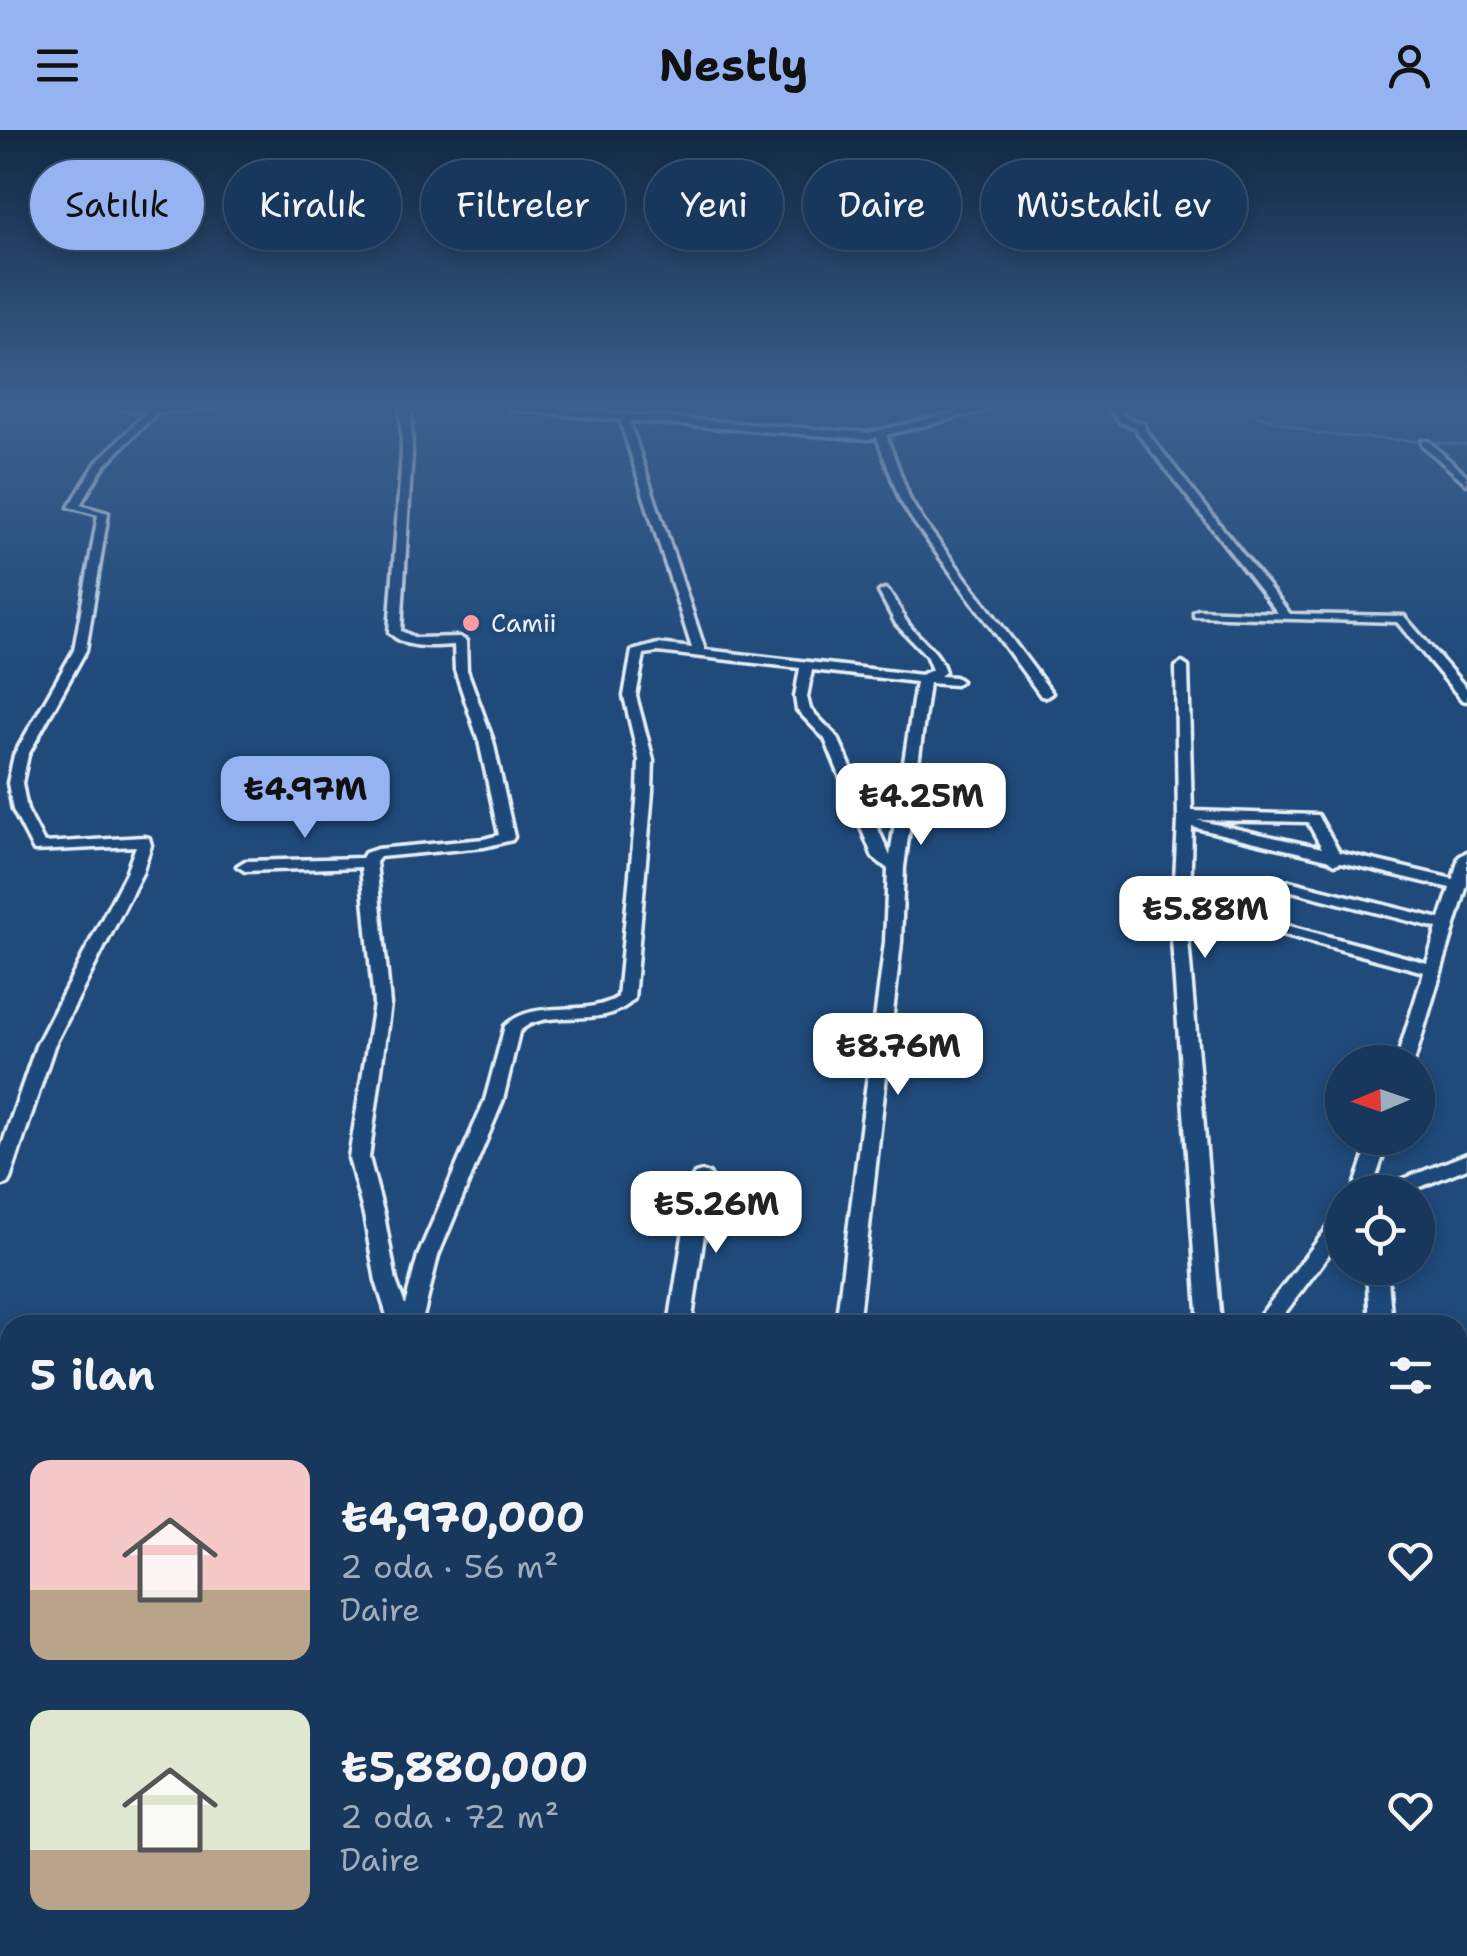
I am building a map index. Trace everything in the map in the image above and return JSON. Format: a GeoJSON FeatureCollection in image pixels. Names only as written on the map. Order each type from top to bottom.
{"type":"FeatureCollection","features":[{"type":"Feature","properties":{"kind":"street"},"geometry":{"type":"LineString","coordinates":[[1,1174],[45,1046],[144,845],[144,841],[38,848],[20,810],[15,783],[20,755],[80,650],[104,518],[102,514],[74,507],[82,494]]}},
{"type":"Feature","properties":{"kind":"street"},"geometry":{"type":"LineString","coordinates":[[398,1315],[386,1282],[359,1158],[382,1004],[368,862],[377,853],[484,843],[507,837],[486,741],[461,670],[460,641],[414,642],[395,632],[405,494]]}},
{"type":"Feature","properties":{"kind":"street"},"geometry":{"type":"LineString","coordinates":[[649,494],[700,652]]}},
{"type":"Feature","properties":{"kind":"street"},"geometry":{"type":"LineString","coordinates":[[903,494],[919,522],[1046,693]]}},
{"type":"Feature","properties":{"kind":"street"},"geometry":{"type":"LineString","coordinates":[[1190,494],[1287,617]]}},
{"type":"Feature","properties":{"kind":"street"},"geometry":{"type":"LineString","coordinates":[[885,592],[906,629],[927,646],[938,664],[939,672],[923,679]]}},
{"type":"Feature","properties":{"kind":"street"},"geometry":{"type":"LineString","coordinates":[[1198,614],[1400,619],[1467,697]]}},
{"type":"Feature","properties":{"kind":"street"},"geometry":{"type":"LineString","coordinates":[[413,1315],[428,1256],[494,1100],[511,1030],[528,1018],[610,1010],[626,999],[646,760],[630,696],[638,652],[649,648],[700,652],[954,681]]}},
{"type":"Feature","properties":{"kind":"street"},"geometry":{"type":"LineString","coordinates":[[806,667],[804,710],[831,738],[881,856],[896,867]]}},
{"type":"Feature","properties":{"kind":"street"},"geometry":{"type":"LineString","coordinates":[[1182,667],[1186,818],[1180,940],[1209,1315]]}},
{"type":"Feature","properties":{"kind":"street"},"geometry":{"type":"LineString","coordinates":[[848,1315],[892,942],[896,867],[923,679]]}},
{"type":"Feature","properties":{"kind":"street"},"geometry":{"type":"LineString","coordinates":[[1275,817],[1283,847]]}},
{"type":"Feature","properties":{"kind":"street"},"geometry":{"type":"LineString","coordinates":[[1186,818],[1313,818],[1334,858]]}},
{"type":"Feature","properties":{"kind":"street"},"geometry":{"type":"LineString","coordinates":[[1186,818],[1283,847],[1459,885]]}},
{"type":"Feature","properties":{"kind":"street"},"geometry":{"type":"LineString","coordinates":[[1410,1045],[1467,857]]}},
{"type":"Feature","properties":{"kind":"street"},"geometry":{"type":"LineString","coordinates":[[244,866],[368,862]]}},
{"type":"Feature","properties":{"kind":"street"},"geometry":{"type":"LineString","coordinates":[[1289,886],[1447,926]]}},
{"type":"Feature","properties":{"kind":"street"},"geometry":{"type":"LineString","coordinates":[[1182,902],[1434,970]]}},
{"type":"Feature","properties":{"kind":"street"},"geometry":{"type":"LineString","coordinates":[[1432,1175],[1467,1161]]}},
{"type":"Feature","properties":{"kind":"street"},"geometry":{"type":"LineString","coordinates":[[682,1315],[702,1179]]}},
{"type":"Feature","properties":{"kind":"street"},"geometry":{"type":"LineString","coordinates":[[1272,1315],[1325,1245]]}},
{"type":"Feature","properties":{"kind":"street"},"geometry":{"type":"LineString","coordinates":[[1379,1285],[1380,1315]]}},
{"type":"Feature","properties":{"kind":"place","name":"Camii"},"geometry":{"type":"Point","coordinates":[471,623]}}]}
